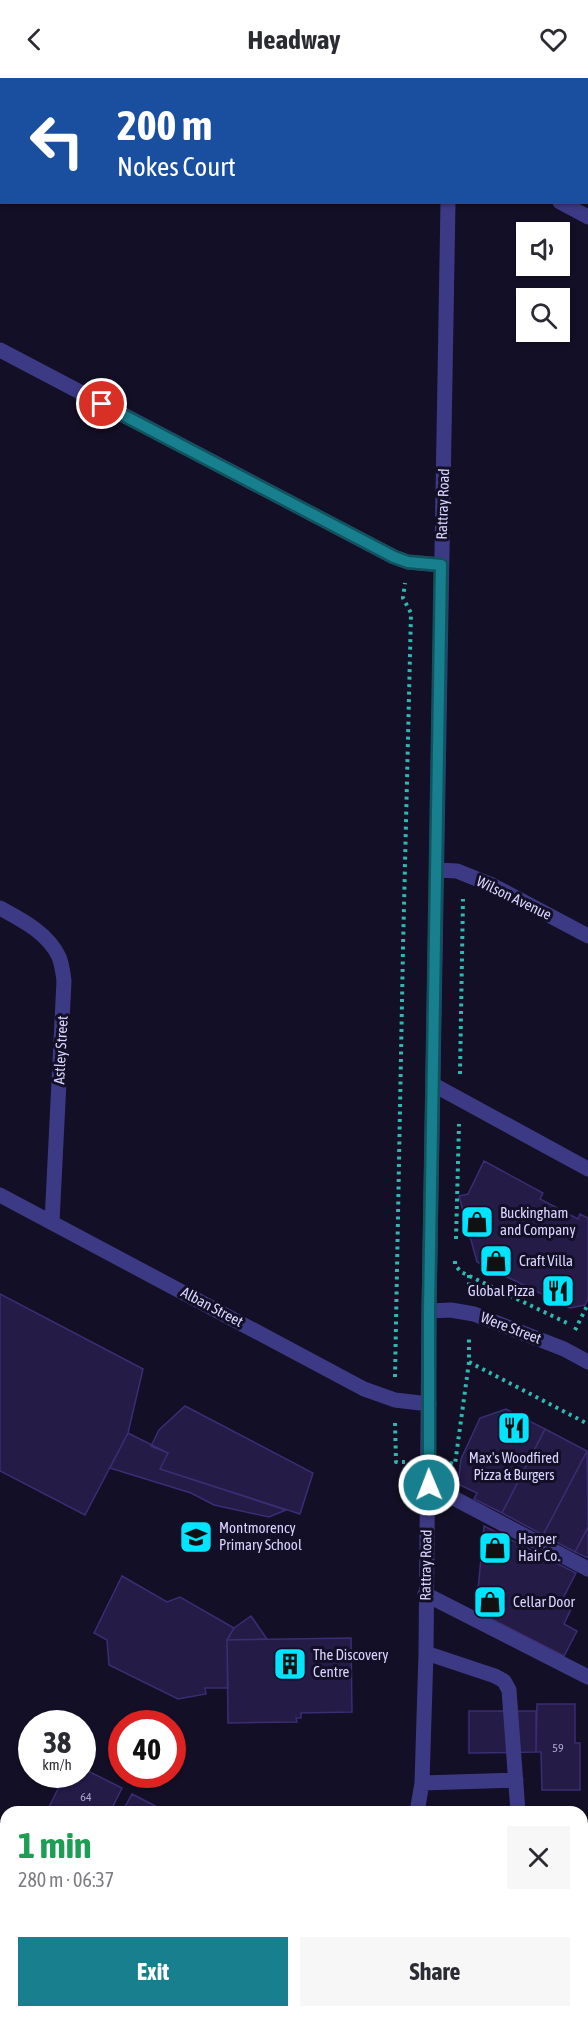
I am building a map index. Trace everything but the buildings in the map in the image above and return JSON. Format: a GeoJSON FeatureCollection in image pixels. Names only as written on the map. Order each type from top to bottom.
{"type":"FeatureCollection","features":[{"type":"Feature","properties":{"kind":"street","name":"Rattray Road"},"geometry":{"type":"LineString","coordinates":[[418,1806],[422,1783],[426,1653],[429,1311],[448,204]]}},
{"type":"Feature","properties":{"kind":"street"},"geometry":{"type":"LineString","coordinates":[[565,204],[588,217]]}},
{"type":"Feature","properties":{"kind":"street"},"geometry":{"type":"LineString","coordinates":[[0,350],[394,557],[408,562],[441,565]]}},
{"type":"Feature","properties":{"kind":"street","name":"Wilson Avenue"},"geometry":{"type":"LineString","coordinates":[[437,870],[457,871],[483,881],[588,936]]}},
{"type":"Feature","properties":{"kind":"street","name":"Astley Street"},"geometry":{"type":"LineString","coordinates":[[0,908],[47,939],[60,958],[64,981],[52,1222]]}},
{"type":"Feature","properties":{"kind":"street"},"geometry":{"type":"LineString","coordinates":[[434,1085],[588,1169]]}},
{"type":"Feature","properties":{"kind":"street","name":"Alban Street"},"geometry":{"type":"LineString","coordinates":[[0,1195],[364,1389],[395,1400],[429,1404]]}},
{"type":"Feature","properties":{"kind":"street","name":"Were Street"},"geometry":{"type":"LineString","coordinates":[[429,1311],[474,1314],[564,1349],[588,1362]]}},
{"type":"Feature","properties":{"kind":"street"},"geometry":{"type":"LineString","coordinates":[[429,1485],[588,1569]]}},
{"type":"Feature","properties":{"kind":"street"},"geometry":{"type":"LineString","coordinates":[[425,1594],[588,1677]]}},
{"type":"Feature","properties":{"kind":"street"},"geometry":{"type":"LineString","coordinates":[[426,1653],[504,1681],[509,1690],[518,1806]]}},
{"type":"Feature","properties":{"kind":"street"},"geometry":{"type":"LineString","coordinates":[[422,1783],[516,1780]]}},
{"type":"Feature","properties":{"kind":"path"},"geometry":{"type":"LineString","coordinates":[[469,1362],[588,1424]]}},
{"type":"Feature","properties":{"kind":"place","name":"Buckingham and Company"},"geometry":{"type":"Point","coordinates":[477,1222]}},
{"type":"Feature","properties":{"kind":"place","name":"Craft Villa"},"geometry":{"type":"Point","coordinates":[496,1261]}},
{"type":"Feature","properties":{"kind":"place","name":"Global Pizza"},"geometry":{"type":"Point","coordinates":[558,1291]}},
{"type":"Feature","properties":{"kind":"place","name":"Max's Woodfired Pizza & Burgers"},"geometry":{"type":"Point","coordinates":[514,1428]}},
{"type":"Feature","properties":{"kind":"place","name":"Montmorency Primary School"},"geometry":{"type":"Point","coordinates":[196,1537]}},
{"type":"Feature","properties":{"kind":"place","name":"Harper Hair Co."},"geometry":{"type":"Point","coordinates":[495,1548]}},
{"type":"Feature","properties":{"kind":"place","name":"Cellar Door"},"geometry":{"type":"Point","coordinates":[490,1602]}},
{"type":"Feature","properties":{"kind":"place","name":"The Discovery Centre"},"geometry":{"type":"Point","coordinates":[290,1664]}},
{"type":"Feature","properties":{"kind":"route"},"geometry":{"type":"LineString","coordinates":[[102,404],[394,557],[408,562],[441,565],[429,1311],[429,1485]]}}]}
